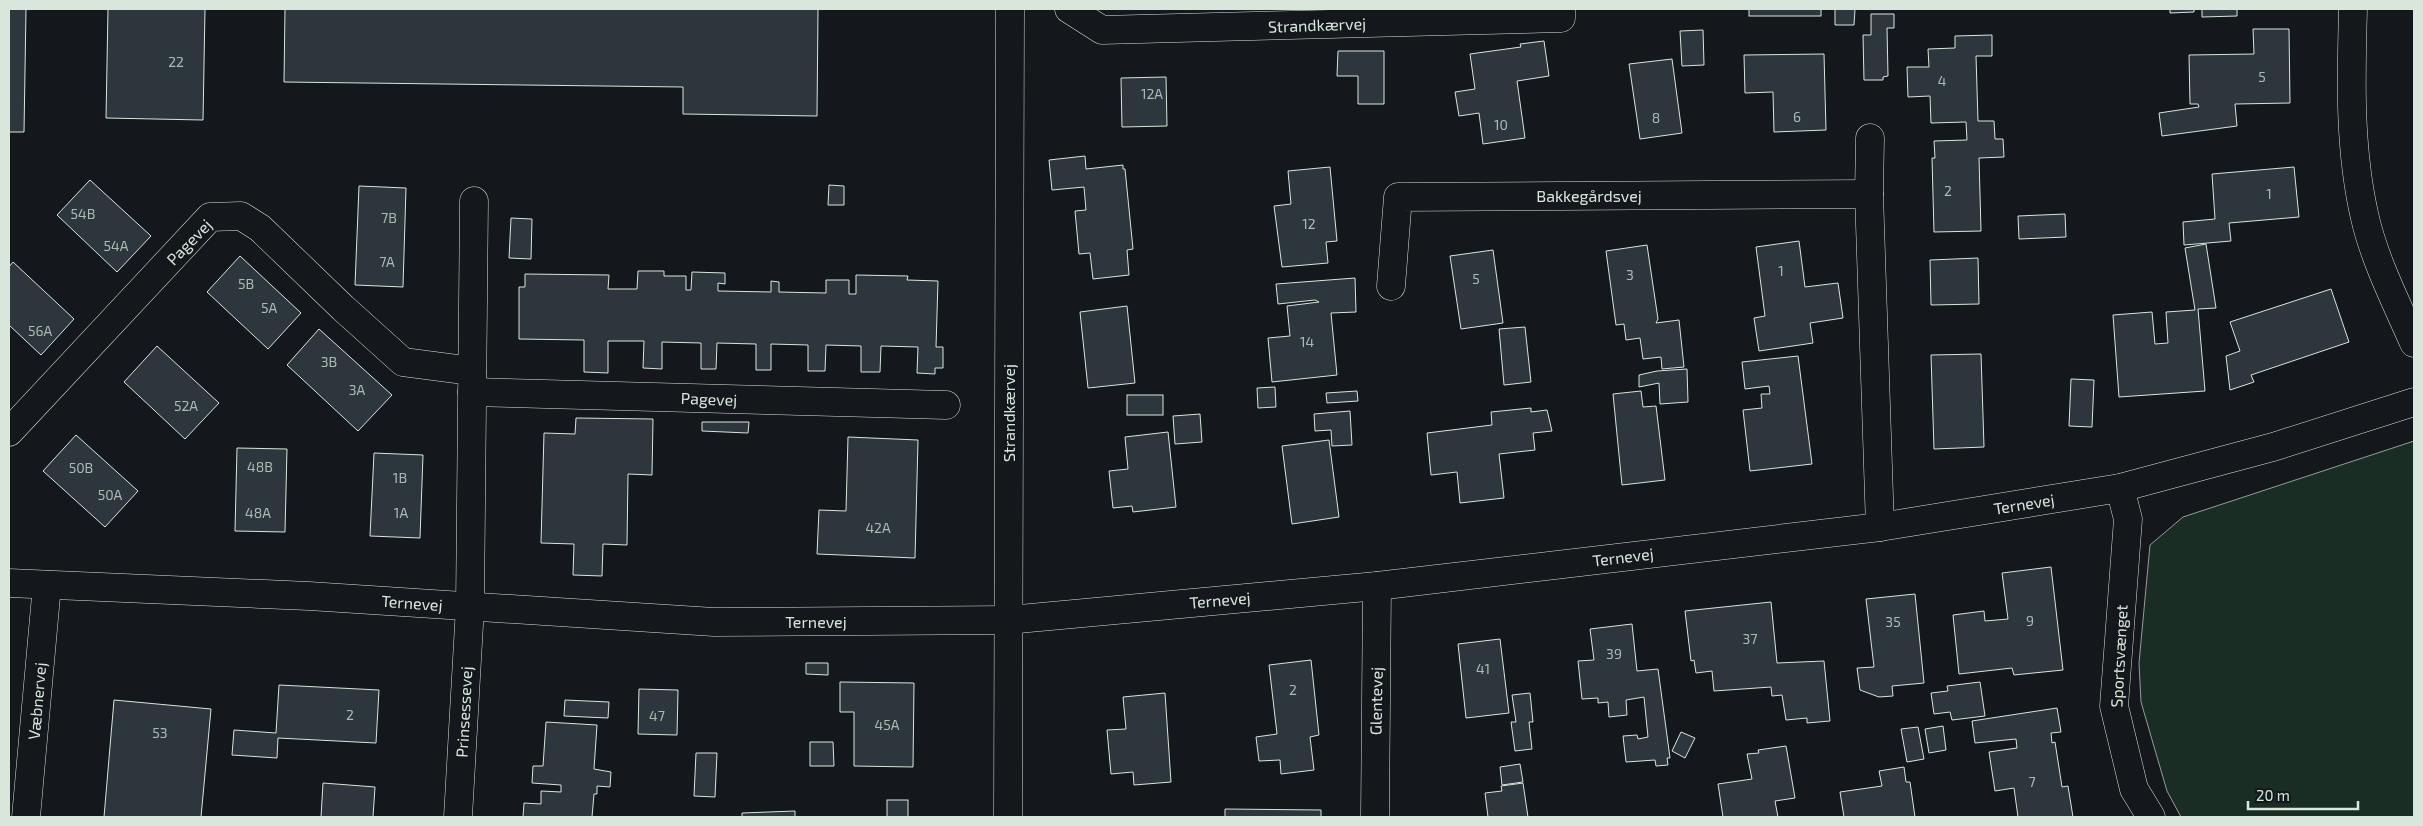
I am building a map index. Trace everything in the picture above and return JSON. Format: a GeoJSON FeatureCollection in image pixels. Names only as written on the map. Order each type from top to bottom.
{"type":"FeatureCollection","features":[{"type":"Feature","properties":{"kind":"street","name":"Strandkærvej"},"geometry":{"type":"LineString","coordinates":[[1008,817],[1010,9]]}},
{"type":"Feature","properties":{"kind":"street","name":"Strandkærvej"},"geometry":{"type":"LineString","coordinates":[[1069,9],[1102,30],[1562,18],[1561,9]]}},
{"type":"Feature","properties":{"kind":"street"},"geometry":{"type":"LineString","coordinates":[[2353,9],[2350,99],[2357,170],[2365,219],[2380,264],[2414,343]]}},
{"type":"Feature","properties":{"kind":"street"},"geometry":{"type":"LineString","coordinates":[[1870,138],[1869,194],[1880,527]]}},
{"type":"Feature","properties":{"kind":"street","name":"Bakkegårdsvej"},"geometry":{"type":"LineString","coordinates":[[1391,286],[1398,197],[1869,194]]}},
{"type":"Feature","properties":{"kind":"street"},"geometry":{"type":"LineString","coordinates":[[470,607],[474,201]]}},
{"type":"Feature","properties":{"kind":"street","name":"Pagevej"},"geometry":{"type":"LineString","coordinates":[[9,432],[210,217],[241,216],[260,228],[343,308],[403,362],[472,381],[946,405]]}},
{"type":"Feature","properties":{"kind":"street","name":"Ternevej"},"geometry":{"type":"LineString","coordinates":[[9,583],[309,596],[714,622],[1008,620],[1377,586],[1880,527],[2120,488],[2273,447],[2414,402]]}},
{"type":"Feature","properties":{"kind":"street","name":"Sportsvænget"},"geometry":{"type":"LineString","coordinates":[[2120,488],[2128,518],[2114,706],[2134,789],[2151,817]]}},
{"type":"Feature","properties":{"kind":"street","name":"Væbnervej"},"geometry":{"type":"LineString","coordinates":[[26,817],[47,585]]}},
{"type":"Feature","properties":{"kind":"street","name":"Glentevej"},"geometry":{"type":"LineString","coordinates":[[1375,817],[1377,586]]}},
{"type":"Feature","properties":{"kind":"street","name":"Prinsessevej"},"geometry":{"type":"LineString","coordinates":[[458,817],[470,607]]}},
{"type":"Feature","properties":{"kind":"green space"},"geometry":{"type":"Polygon","coordinates":[[[2414,441],[2414,817],[2181,817],[2167,791],[2141,702],[2139,663],[2150,545],[2183,517],[2414,441]]]}},
{"type":"Feature","properties":{"kind":"building"},"geometry":{"type":"Polygon","coordinates":[[[9,9],[26,9],[24,132],[9,132],[9,9]]]}},
{"type":"Feature","properties":{"kind":"building"},"geometry":{"type":"Polygon","coordinates":[[[108,9],[205,9],[203,120],[106,118],[108,9]]]}},
{"type":"Feature","properties":{"kind":"building"},"geometry":{"type":"Polygon","coordinates":[[[285,9],[818,9],[817,116],[683,114],[683,87],[284,82],[285,9]]]}},
{"type":"Feature","properties":{"kind":"building"},"geometry":{"type":"Polygon","coordinates":[[[1749,9],[1821,9],[1821,16],[1749,16],[1749,9]]]}},
{"type":"Feature","properties":{"kind":"building"},"geometry":{"type":"Polygon","coordinates":[[[1835,9],[1855,9],[1854,25],[1835,25],[1835,9]]]}},
{"type":"Feature","properties":{"kind":"building"},"geometry":{"type":"Polygon","coordinates":[[[2170,9],[2194,9],[2194,12],[2170,13],[2170,9]]]}},
{"type":"Feature","properties":{"kind":"building"},"geometry":{"type":"Polygon","coordinates":[[[2202,9],[2237,9],[2237,16],[2202,17],[2202,9]]]}},
{"type":"Feature","properties":{"kind":"building"},"geometry":{"type":"Polygon","coordinates":[[[1871,14],[1894,14],[1894,28],[1887,28],[1888,76],[1883,77],[1883,80],[1864,80],[1863,35],[1871,35],[1871,14]]]}},
{"type":"Feature","properties":{"kind":"building"},"geometry":{"type":"Polygon","coordinates":[[[2253,29],[2289,29],[2290,103],[2235,104],[2237,126],[2162,136],[2159,113],[2199,107],[2198,104],[2190,104],[2189,55],[2254,54],[2253,29]]]}},
{"type":"Feature","properties":{"kind":"building"},"geometry":{"type":"Polygon","coordinates":[[[1703,30],[1704,65],[1682,66],[1680,31],[1703,30]]]}},
{"type":"Feature","properties":{"kind":"building"},"geometry":{"type":"Polygon","coordinates":[[[1992,35],[1992,56],[1976,56],[1978,121],[1994,121],[1995,139],[2003,139],[2004,157],[1979,158],[1981,231],[1934,232],[1932,158],[1935,158],[1934,141],[1967,140],[1966,122],[1931,123],[1930,96],[1908,97],[1907,67],[1929,67],[1928,49],[1955,48],[1955,36],[1992,35]]]}},
{"type":"Feature","properties":{"kind":"building"},"geometry":{"type":"Polygon","coordinates":[[[1544,41],[1549,76],[1517,81],[1525,138],[1483,144],[1479,113],[1459,116],[1455,92],[1475,89],[1470,54],[1521,47],[1520,44],[1544,41]]]}},
{"type":"Feature","properties":{"kind":"building"},"geometry":{"type":"Polygon","coordinates":[[[1338,51],[1384,51],[1384,104],[1358,104],[1358,76],[1337,76],[1338,51]]]}},
{"type":"Feature","properties":{"kind":"building"},"geometry":{"type":"Polygon","coordinates":[[[1824,54],[1826,130],[1774,132],[1773,92],[1745,93],[1744,55],[1824,54]]]}},
{"type":"Feature","properties":{"kind":"building"},"geometry":{"type":"Polygon","coordinates":[[[1672,59],[1682,133],[1640,139],[1629,64],[1672,59]]]}},
{"type":"Feature","properties":{"kind":"building"},"geometry":{"type":"Polygon","coordinates":[[[1166,77],[1167,126],[1122,127],[1121,78],[1166,77]]]}},
{"type":"Feature","properties":{"kind":"building"},"geometry":{"type":"Polygon","coordinates":[[[1085,156],[1086,169],[1123,165],[1123,169],[1125,169],[1133,249],[1127,250],[1129,275],[1093,279],[1090,253],[1079,254],[1075,211],[1086,210],[1084,187],[1052,190],[1049,160],[1085,156]]]}},
{"type":"Feature","properties":{"kind":"building"},"geometry":{"type":"Polygon","coordinates":[[[1330,167],[1337,241],[1326,242],[1328,263],[1282,267],[1274,206],[1291,204],[1288,171],[1330,167]]]}},
{"type":"Feature","properties":{"kind":"building"},"geometry":{"type":"Polygon","coordinates":[[[2294,167],[2299,217],[2229,223],[2231,241],[2184,245],[2183,222],[2215,219],[2212,174],[2294,167]]]}},
{"type":"Feature","properties":{"kind":"building"},"geometry":{"type":"Polygon","coordinates":[[[90,180],[151,236],[117,272],[57,215],[90,180]]]}},
{"type":"Feature","properties":{"kind":"building"},"geometry":{"type":"Polygon","coordinates":[[[829,185],[844,186],[844,205],[828,205],[829,185]]]}},
{"type":"Feature","properties":{"kind":"building"},"geometry":{"type":"Polygon","coordinates":[[[359,186],[406,188],[403,287],[355,285],[359,186]]]}},
{"type":"Feature","properties":{"kind":"building"},"geometry":{"type":"Polygon","coordinates":[[[2065,214],[2066,237],[2019,239],[2018,216],[2065,214]]]}},
{"type":"Feature","properties":{"kind":"building"},"geometry":{"type":"Polygon","coordinates":[[[511,218],[532,219],[531,259],[509,258],[511,218]]]}},
{"type":"Feature","properties":{"kind":"building"},"geometry":{"type":"Polygon","coordinates":[[[1799,241],[1805,287],[1838,283],[1843,318],[1810,323],[1813,343],[1759,351],[1754,318],[1765,316],[1756,247],[1799,241]]]}},
{"type":"Feature","properties":{"kind":"building"},"geometry":{"type":"Polygon","coordinates":[[[2206,244],[2216,308],[2198,309],[2205,391],[2119,397],[2113,315],[2152,312],[2155,344],[2168,343],[2166,312],[2195,310],[2185,248],[2206,244]]]}},
{"type":"Feature","properties":{"kind":"building"},"geometry":{"type":"Polygon","coordinates":[[[1647,245],[1658,319],[1656,323],[1679,320],[1684,367],[1662,369],[1661,357],[1643,359],[1640,338],[1626,340],[1624,324],[1616,325],[1606,251],[1647,245]]]}},
{"type":"Feature","properties":{"kind":"building"},"geometry":{"type":"Polygon","coordinates":[[[1493,250],[1503,323],[1461,329],[1450,256],[1493,250]]]}},
{"type":"Feature","properties":{"kind":"building"},"geometry":{"type":"Polygon","coordinates":[[[240,256],[301,313],[268,349],[207,292],[240,256]]]}},
{"type":"Feature","properties":{"kind":"building"},"geometry":{"type":"Polygon","coordinates":[[[1978,258],[1979,304],[1931,305],[1930,260],[1978,258]]]}},
{"type":"Feature","properties":{"kind":"building"},"geometry":{"type":"Polygon","coordinates":[[[13,262],[74,319],[41,355],[9,325],[9,267],[13,262]]]}},
{"type":"Feature","properties":{"kind":"building"},"geometry":{"type":"Polygon","coordinates":[[[638,271],[664,271],[664,276],[686,276],[686,290],[691,290],[692,272],[725,273],[725,284],[718,283],[718,291],[771,292],[771,281],[779,282],[779,292],[826,293],[826,280],[849,280],[849,294],[856,294],[856,275],[908,276],[907,280],[938,281],[936,347],[943,347],[943,368],[935,368],[935,374],[917,373],[918,347],[881,346],[880,372],[861,372],[861,346],[826,345],[825,371],[808,371],[808,345],[771,344],[771,370],[756,370],[756,344],[717,343],[716,369],[701,369],[701,343],[662,342],[662,369],[643,368],[644,341],[608,341],[608,373],[584,372],[584,340],[519,339],[519,287],[525,287],[525,274],[609,275],[608,289],[637,289],[638,271]]]}},
{"type":"Feature","properties":{"kind":"building"},"geometry":{"type":"Polygon","coordinates":[[[1355,278],[1356,312],[1331,313],[1337,375],[1272,382],[1268,338],[1290,336],[1287,306],[1319,302],[1315,300],[1278,304],[1276,284],[1355,278]]]}},
{"type":"Feature","properties":{"kind":"building"},"geometry":{"type":"Polygon","coordinates":[[[2331,289],[2349,342],[2251,375],[2254,382],[2230,390],[2226,356],[2240,351],[2230,322],[2331,289]]]}},
{"type":"Feature","properties":{"kind":"building"},"geometry":{"type":"Polygon","coordinates":[[[1127,306],[1135,383],[1088,388],[1080,312],[1127,306]]]}},
{"type":"Feature","properties":{"kind":"building"},"geometry":{"type":"Polygon","coordinates":[[[1525,327],[1531,382],[1504,385],[1499,329],[1525,327]]]}},
{"type":"Feature","properties":{"kind":"building"},"geometry":{"type":"Polygon","coordinates":[[[319,329],[392,395],[358,431],[287,365],[319,329]]]}},
{"type":"Feature","properties":{"kind":"building"},"geometry":{"type":"Polygon","coordinates":[[[157,346],[219,403],[185,439],[124,382],[157,346]]]}},
{"type":"Feature","properties":{"kind":"building"},"geometry":{"type":"Polygon","coordinates":[[[1981,354],[1984,447],[1934,449],[1931,355],[1981,354]]]}},
{"type":"Feature","properties":{"kind":"building"},"geometry":{"type":"Polygon","coordinates":[[[1798,356],[1812,464],[1750,471],[1743,410],[1762,408],[1761,394],[1770,394],[1769,386],[1745,389],[1742,362],[1798,356]]]}},
{"type":"Feature","properties":{"kind":"building"},"geometry":{"type":"Polygon","coordinates":[[[1687,369],[1688,402],[1660,404],[1659,383],[1639,387],[1639,375],[1657,371],[1687,369]]]}},
{"type":"Feature","properties":{"kind":"building"},"geometry":{"type":"Polygon","coordinates":[[[2071,379],[2094,380],[2092,427],[2069,426],[2071,379]]]}},
{"type":"Feature","properties":{"kind":"building"},"geometry":{"type":"Polygon","coordinates":[[[1275,387],[1276,407],[1258,408],[1257,388],[1275,387]]]}},
{"type":"Feature","properties":{"kind":"building"},"geometry":{"type":"Polygon","coordinates":[[[1357,391],[1358,401],[1327,403],[1326,393],[1357,391]]]}},
{"type":"Feature","properties":{"kind":"building"},"geometry":{"type":"Polygon","coordinates":[[[1641,391],[1643,407],[1656,406],[1665,480],[1622,485],[1613,394],[1641,391]]]}},
{"type":"Feature","properties":{"kind":"building"},"geometry":{"type":"Polygon","coordinates":[[[1127,395],[1163,395],[1163,415],[1127,415],[1127,395]]]}},
{"type":"Feature","properties":{"kind":"building"},"geometry":{"type":"Polygon","coordinates":[[[1531,408],[1531,412],[1547,410],[1552,431],[1533,433],[1535,450],[1499,454],[1504,498],[1460,503],[1457,472],[1431,475],[1427,433],[1492,425],[1491,412],[1531,408]]]}},
{"type":"Feature","properties":{"kind":"building"},"geometry":{"type":"Polygon","coordinates":[[[1350,411],[1352,445],[1332,446],[1331,430],[1315,431],[1314,414],[1350,411]]]}},
{"type":"Feature","properties":{"kind":"building"},"geometry":{"type":"Polygon","coordinates":[[[1200,414],[1202,442],[1175,444],[1173,416],[1200,414]]]}},
{"type":"Feature","properties":{"kind":"building"},"geometry":{"type":"Polygon","coordinates":[[[576,418],[653,419],[652,475],[628,474],[627,545],[603,544],[602,576],[573,575],[574,544],[541,543],[544,433],[575,434],[576,418]]]}},
{"type":"Feature","properties":{"kind":"building"},"geometry":{"type":"Polygon","coordinates":[[[702,422],[749,422],[748,433],[702,431],[702,422]]]}},
{"type":"Feature","properties":{"kind":"building"},"geometry":{"type":"Polygon","coordinates":[[[1168,432],[1176,507],[1133,512],[1132,506],[1113,508],[1109,471],[1128,469],[1125,437],[1168,432]]]}},
{"type":"Feature","properties":{"kind":"building"},"geometry":{"type":"Polygon","coordinates":[[[76,435],[138,491],[105,527],[43,471],[76,435]]]}},
{"type":"Feature","properties":{"kind":"building"},"geometry":{"type":"Polygon","coordinates":[[[848,437],[918,440],[915,558],[817,554],[819,510],[846,511],[848,437]]]}},
{"type":"Feature","properties":{"kind":"building"},"geometry":{"type":"Polygon","coordinates":[[[1329,440],[1339,517],[1292,524],[1282,446],[1329,440]]]}},
{"type":"Feature","properties":{"kind":"building"},"geometry":{"type":"Polygon","coordinates":[[[237,448],[287,449],[285,532],[235,531],[237,448]]]}},
{"type":"Feature","properties":{"kind":"building"},"geometry":{"type":"Polygon","coordinates":[[[374,453],[423,455],[420,538],[370,536],[374,453]]]}},
{"type":"Feature","properties":{"kind":"building"},"geometry":{"type":"Polygon","coordinates":[[[2051,567],[2063,670],[2014,675],[2012,668],[1959,674],[1953,615],[1984,611],[1985,621],[2008,619],[2002,573],[2051,567]]]}},
{"type":"Feature","properties":{"kind":"building"},"geometry":{"type":"Polygon","coordinates":[[[1915,594],[1924,683],[1892,686],[1893,696],[1879,697],[1860,690],[1857,668],[1874,667],[1866,599],[1915,594]]]}},
{"type":"Feature","properties":{"kind":"building"},"geometry":{"type":"Polygon","coordinates":[[[1771,602],[1777,663],[1824,661],[1830,721],[1807,723],[1807,718],[1786,720],[1782,695],[1772,696],[1771,687],[1714,691],[1712,671],[1696,673],[1694,660],[1691,661],[1685,611],[1771,602]]]}},
{"type":"Feature","properties":{"kind":"building"},"geometry":{"type":"Polygon","coordinates":[[[1632,624],[1637,671],[1658,669],[1670,758],[1667,758],[1668,765],[1656,766],[1655,760],[1626,762],[1623,736],[1637,735],[1638,739],[1648,737],[1644,697],[1626,700],[1627,715],[1609,717],[1608,702],[1598,703],[1598,698],[1582,699],[1578,661],[1594,660],[1590,629],[1632,624]]]}},
{"type":"Feature","properties":{"kind":"building"},"geometry":{"type":"Polygon","coordinates":[[[1500,639],[1509,713],[1466,718],[1458,644],[1500,639]]]}},
{"type":"Feature","properties":{"kind":"building"},"geometry":{"type":"Polygon","coordinates":[[[1311,660],[1319,735],[1310,737],[1314,770],[1281,774],[1280,760],[1259,761],[1256,737],[1277,734],[1269,665],[1311,660]]]}},
{"type":"Feature","properties":{"kind":"building"},"geometry":{"type":"Polygon","coordinates":[[[806,663],[828,663],[828,675],[806,674],[806,663]]]}},
{"type":"Feature","properties":{"kind":"building"},"geometry":{"type":"Polygon","coordinates":[[[840,682],[914,683],[913,767],[854,766],[854,712],[840,712],[840,682]]]}},
{"type":"Feature","properties":{"kind":"building"},"geometry":{"type":"Polygon","coordinates":[[[1980,682],[1985,716],[1952,720],[1950,712],[1934,714],[1931,693],[1948,691],[1947,686],[1980,682]]]}},
{"type":"Feature","properties":{"kind":"building"},"geometry":{"type":"Polygon","coordinates":[[[279,685],[379,690],[376,743],[278,738],[277,758],[232,755],[234,730],[276,733],[279,685]]]}},
{"type":"Feature","properties":{"kind":"building"},"geometry":{"type":"Polygon","coordinates":[[[639,689],[678,690],[677,735],[638,734],[639,689]]]}},
{"type":"Feature","properties":{"kind":"building"},"geometry":{"type":"Polygon","coordinates":[[[1165,693],[1171,782],[1134,785],[1133,772],[1111,774],[1107,730],[1126,729],[1123,697],[1165,693]]]}},
{"type":"Feature","properties":{"kind":"building"},"geometry":{"type":"Polygon","coordinates":[[[1530,693],[1533,722],[1529,722],[1532,749],[1515,751],[1511,722],[1516,722],[1512,695],[1530,693]]]}},
{"type":"Feature","properties":{"kind":"building"},"geometry":{"type":"Polygon","coordinates":[[[114,700],[211,709],[201,817],[104,817],[114,700]]]}},
{"type":"Feature","properties":{"kind":"building"},"geometry":{"type":"Polygon","coordinates":[[[565,700],[609,702],[608,718],[564,716],[565,700]]]}},
{"type":"Feature","properties":{"kind":"building"},"geometry":{"type":"Polygon","coordinates":[[[2057,708],[2061,732],[2051,733],[2052,743],[2055,742],[2062,787],[2068,786],[2073,817],[2018,817],[2014,788],[1995,791],[1989,752],[2017,748],[2016,739],[1975,743],[1972,721],[2057,708]]]}},
{"type":"Feature","properties":{"kind":"building"},"geometry":{"type":"Polygon","coordinates":[[[546,722],[597,725],[594,769],[611,772],[610,787],[597,786],[597,794],[594,794],[592,817],[523,817],[524,803],[541,804],[541,791],[561,792],[561,785],[532,783],[533,766],[543,766],[546,722]]]}},
{"type":"Feature","properties":{"kind":"building"},"geometry":{"type":"Polygon","coordinates":[[[1943,726],[1946,750],[1929,753],[1925,729],[1943,726]]]}},
{"type":"Feature","properties":{"kind":"building"},"geometry":{"type":"Polygon","coordinates":[[[1918,727],[1924,759],[1907,762],[1901,729],[1918,727]]]}},
{"type":"Feature","properties":{"kind":"building"},"geometry":{"type":"Polygon","coordinates":[[[1681,732],[1695,738],[1685,758],[1672,751],[1681,732]]]}},
{"type":"Feature","properties":{"kind":"building"},"geometry":{"type":"Polygon","coordinates":[[[810,742],[833,742],[834,766],[810,766],[810,742]]]}},
{"type":"Feature","properties":{"kind":"building"},"geometry":{"type":"Polygon","coordinates":[[[1786,746],[1795,798],[1775,801],[1778,817],[1723,817],[1718,784],[1752,779],[1747,754],[1759,753],[1758,750],[1786,746]]]}},
{"type":"Feature","properties":{"kind":"building"},"geometry":{"type":"Polygon","coordinates":[[[696,753],[717,753],[715,797],[694,796],[696,753]]]}},
{"type":"Feature","properties":{"kind":"building"},"geometry":{"type":"Polygon","coordinates":[[[1520,764],[1523,782],[1502,785],[1500,767],[1520,764]]]}},
{"type":"Feature","properties":{"kind":"building"},"geometry":{"type":"Polygon","coordinates":[[[1904,767],[1906,782],[1910,782],[1915,817],[1844,817],[1840,792],[1882,786],[1879,771],[1904,767]]]}},
{"type":"Feature","properties":{"kind":"building"},"geometry":{"type":"Polygon","coordinates":[[[323,783],[375,787],[373,817],[321,817],[323,783]]]}},
{"type":"Feature","properties":{"kind":"building"},"geometry":{"type":"Polygon","coordinates":[[[1523,783],[1528,817],[1488,817],[1485,793],[1502,791],[1501,786],[1523,783]]]}},
{"type":"Feature","properties":{"kind":"building"},"geometry":{"type":"Polygon","coordinates":[[[887,800],[908,800],[908,817],[887,817],[887,800]]]}},
{"type":"Feature","properties":{"kind":"building"},"geometry":{"type":"Polygon","coordinates":[[[1225,809],[1321,810],[1321,817],[1225,817],[1225,809]]]}},
{"type":"Feature","properties":{"kind":"building"},"geometry":{"type":"Polygon","coordinates":[[[795,811],[795,817],[742,817],[742,813],[795,811]]]}}]}
